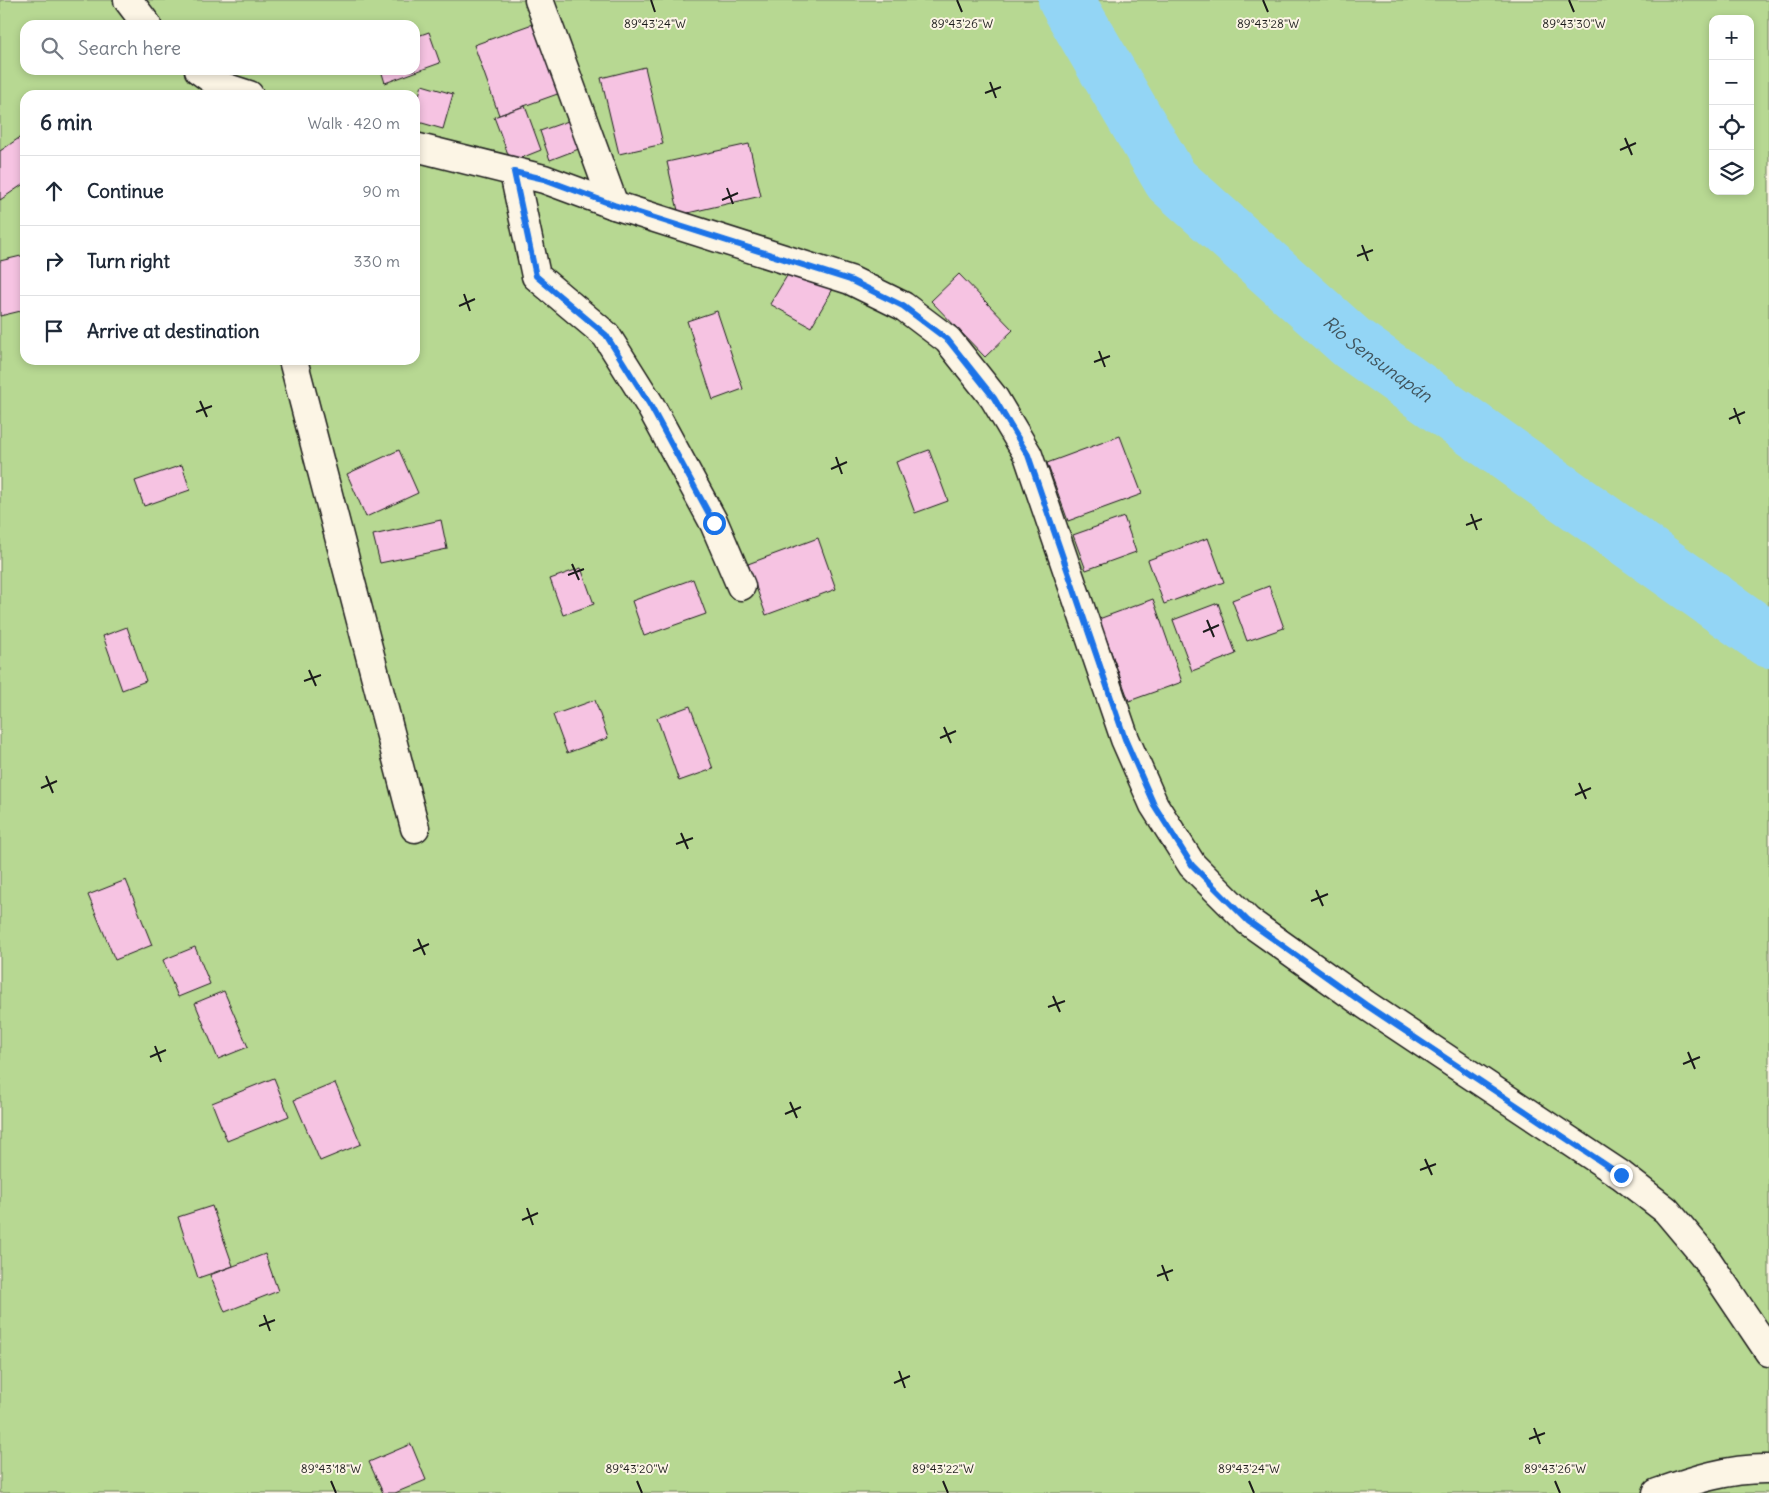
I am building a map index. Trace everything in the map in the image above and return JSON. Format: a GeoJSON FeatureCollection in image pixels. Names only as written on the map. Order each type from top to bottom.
{"type":"FeatureCollection","features":[{"type":"Feature","properties":{"kind":"street"},"geometry":{"type":"LineString","coordinates":[[128,0],[143,20]]}},
{"type":"Feature","properties":{"kind":"street"},"geometry":{"type":"LineString","coordinates":[[539,0],[614,205]]}},
{"type":"Feature","properties":{"kind":"street"},"geometry":{"type":"LineString","coordinates":[[205,75],[222,90]]}},
{"type":"Feature","properties":{"kind":"street"},"geometry":{"type":"LineString","coordinates":[[420,148],[544,179],[614,205],[850,280],[903,306],[948,340],[994,398],[1028,455],[1125,739],[1154,805],[1192,865],[1248,921],[1366,1005],[1621,1175],[1666,1210],[1703,1254],[1769,1352]]}},
{"type":"Feature","properties":{"kind":"street"},"geometry":{"type":"LineString","coordinates":[[514,172],[536,276],[606,335],[650,405],[714,523],[741,586]]}},
{"type":"Feature","properties":{"kind":"street"},"geometry":{"type":"LineString","coordinates":[[294,365],[415,828]]}},
{"type":"Feature","properties":{"kind":"street"},"geometry":{"type":"LineString","coordinates":[[1657,1493],[1704,1477],[1753,1469],[1769,1469]]}},
{"type":"Feature","properties":{"kind":"green space"},"geometry":{"type":"Polygon","coordinates":[[[0,0],[1769,0],[1769,1493],[0,1493],[0,0]]]}},
{"type":"Feature","properties":{"kind":"building"},"geometry":{"type":"Polygon","coordinates":[[[538,22],[563,92],[499,115],[474,45],[538,22]]]}},
{"type":"Feature","properties":{"kind":"building"},"geometry":{"type":"Polygon","coordinates":[[[429,32],[440,63],[420,70],[420,35],[429,32]]]}},
{"type":"Feature","properties":{"kind":"building"},"geometry":{"type":"Polygon","coordinates":[[[645,67],[663,144],[619,154],[601,78],[645,67]]]}},
{"type":"Feature","properties":{"kind":"building"},"geometry":{"type":"Polygon","coordinates":[[[383,75],[407,75],[385,83],[383,75]]]}},
{"type":"Feature","properties":{"kind":"building"},"geometry":{"type":"Polygon","coordinates":[[[422,85],[453,94],[443,129],[420,122],[420,92],[422,85]]]}},
{"type":"Feature","properties":{"kind":"building"},"geometry":{"type":"Polygon","coordinates":[[[525,106],[541,150],[511,162],[494,117],[525,106]]]}},
{"type":"Feature","properties":{"kind":"building"},"geometry":{"type":"Polygon","coordinates":[[[574,119],[584,147],[550,160],[540,131],[574,119]]]}},
{"type":"Feature","properties":{"kind":"building"},"geometry":{"type":"Polygon","coordinates":[[[20,137],[20,186],[0,200],[0,151],[20,137]]]}},
{"type":"Feature","properties":{"kind":"building"},"geometry":{"type":"Polygon","coordinates":[[[749,144],[761,196],[679,215],[667,162],[749,144]]]}},
{"type":"Feature","properties":{"kind":"building"},"geometry":{"type":"Polygon","coordinates":[[[20,256],[20,311],[0,316],[0,261],[20,256]]]}},
{"type":"Feature","properties":{"kind":"building"},"geometry":{"type":"Polygon","coordinates":[[[793,266],[833,289],[811,327],[770,304],[793,266]]]}},
{"type":"Feature","properties":{"kind":"building"},"geometry":{"type":"Polygon","coordinates":[[[959,274],[1013,330],[985,357],[931,301],[959,274]]]}},
{"type":"Feature","properties":{"kind":"building"},"geometry":{"type":"Polygon","coordinates":[[[717,311],[743,389],[713,400],[687,321],[717,311]]]}},
{"type":"Feature","properties":{"kind":"building"},"geometry":{"type":"Polygon","coordinates":[[[1120,436],[1142,494],[1068,521],[1047,463],[1120,436]]]}},
{"type":"Feature","properties":{"kind":"building"},"geometry":{"type":"Polygon","coordinates":[[[399,450],[418,493],[366,517],[347,474],[399,450]]]}},
{"type":"Feature","properties":{"kind":"building"},"geometry":{"type":"Polygon","coordinates":[[[929,450],[948,501],[915,513],[896,462],[929,450]]]}},
{"type":"Feature","properties":{"kind":"building"},"geometry":{"type":"Polygon","coordinates":[[[182,465],[190,490],[144,506],[135,481],[182,465]]]}},
{"type":"Feature","properties":{"kind":"building"},"geometry":{"type":"Polygon","coordinates":[[[1124,517],[1136,552],[1086,570],[1073,535],[1124,517]]]}},
{"type":"Feature","properties":{"kind":"building"},"geometry":{"type":"Polygon","coordinates":[[[441,520],[447,549],[380,563],[373,535],[441,520]]]}},
{"type":"Feature","properties":{"kind":"building"},"geometry":{"type":"Polygon","coordinates":[[[818,538],[836,589],[766,615],[748,564],[818,538]]]}},
{"type":"Feature","properties":{"kind":"building"},"geometry":{"type":"Polygon","coordinates":[[[1208,538],[1224,582],[1164,604],[1148,560],[1208,538]]]}},
{"type":"Feature","properties":{"kind":"building"},"geometry":{"type":"Polygon","coordinates":[[[581,568],[594,604],[563,615],[550,579],[581,568]]]}},
{"type":"Feature","properties":{"kind":"building"},"geometry":{"type":"Polygon","coordinates":[[[693,579],[706,614],[644,636],[632,601],[693,579]]]}},
{"type":"Feature","properties":{"kind":"building"},"geometry":{"type":"Polygon","coordinates":[[[1269,586],[1284,628],[1247,641],[1232,600],[1269,586]]]}},
{"type":"Feature","properties":{"kind":"building"},"geometry":{"type":"Polygon","coordinates":[[[1153,599],[1182,682],[1129,701],[1099,619],[1153,599]]]}},
{"type":"Feature","properties":{"kind":"building"},"geometry":{"type":"Polygon","coordinates":[[[1218,603],[1236,654],[1192,671],[1173,620],[1218,603]]]}},
{"type":"Feature","properties":{"kind":"building"},"geometry":{"type":"Polygon","coordinates":[[[127,627],[146,681],[122,690],[103,636],[127,627]]]}},
{"type":"Feature","properties":{"kind":"building"},"geometry":{"type":"Polygon","coordinates":[[[595,700],[608,738],[567,753],[553,715],[595,700]]]}},
{"type":"Feature","properties":{"kind":"building"},"geometry":{"type":"Polygon","coordinates":[[[690,706],[713,769],[679,781],[657,718],[690,706]]]}},
{"type":"Feature","properties":{"kind":"building"},"geometry":{"type":"Polygon","coordinates":[[[126,880],[152,945],[115,960],[88,895],[126,880]]]}},
{"type":"Feature","properties":{"kind":"building"},"geometry":{"type":"Polygon","coordinates":[[[195,947],[210,984],[178,997],[163,960],[195,947]]]}},
{"type":"Feature","properties":{"kind":"building"},"geometry":{"type":"Polygon","coordinates":[[[224,991],[248,1047],[218,1059],[195,1003],[224,991]]]}},
{"type":"Feature","properties":{"kind":"building"},"geometry":{"type":"Polygon","coordinates":[[[274,1078],[289,1116],[227,1141],[212,1103],[274,1078]]]}},
{"type":"Feature","properties":{"kind":"building"},"geometry":{"type":"Polygon","coordinates":[[[335,1083],[361,1144],[320,1161],[294,1100],[335,1083]]]}},
{"type":"Feature","properties":{"kind":"building"},"geometry":{"type":"Polygon","coordinates":[[[212,1206],[233,1266],[198,1278],[178,1217],[212,1206]]]}},
{"type":"Feature","properties":{"kind":"building"},"geometry":{"type":"Polygon","coordinates":[[[265,1254],[278,1291],[225,1312],[210,1275],[265,1254]]]}},
{"type":"Feature","properties":{"kind":"building"},"geometry":{"type":"Polygon","coordinates":[[[411,1444],[426,1480],[395,1493],[383,1493],[369,1462],[411,1444]]]}},
{"type":"Feature","properties":{"kind":"waterway","name":"Río Sensunapán"},"geometry":{"type":"LineString","coordinates":[[1066,0],[1171,180],[1352,343],[1769,640]]}},
{"type":"Feature","properties":{"kind":"route"},"geometry":{"type":"LineString","coordinates":[[714,523],[650,405],[606,335],[536,276],[514,172],[544,179],[614,205],[850,280],[903,306],[948,340],[994,398],[1028,455],[1125,739],[1154,805],[1192,865],[1248,921],[1366,1005],[1621,1175]]}}]}
